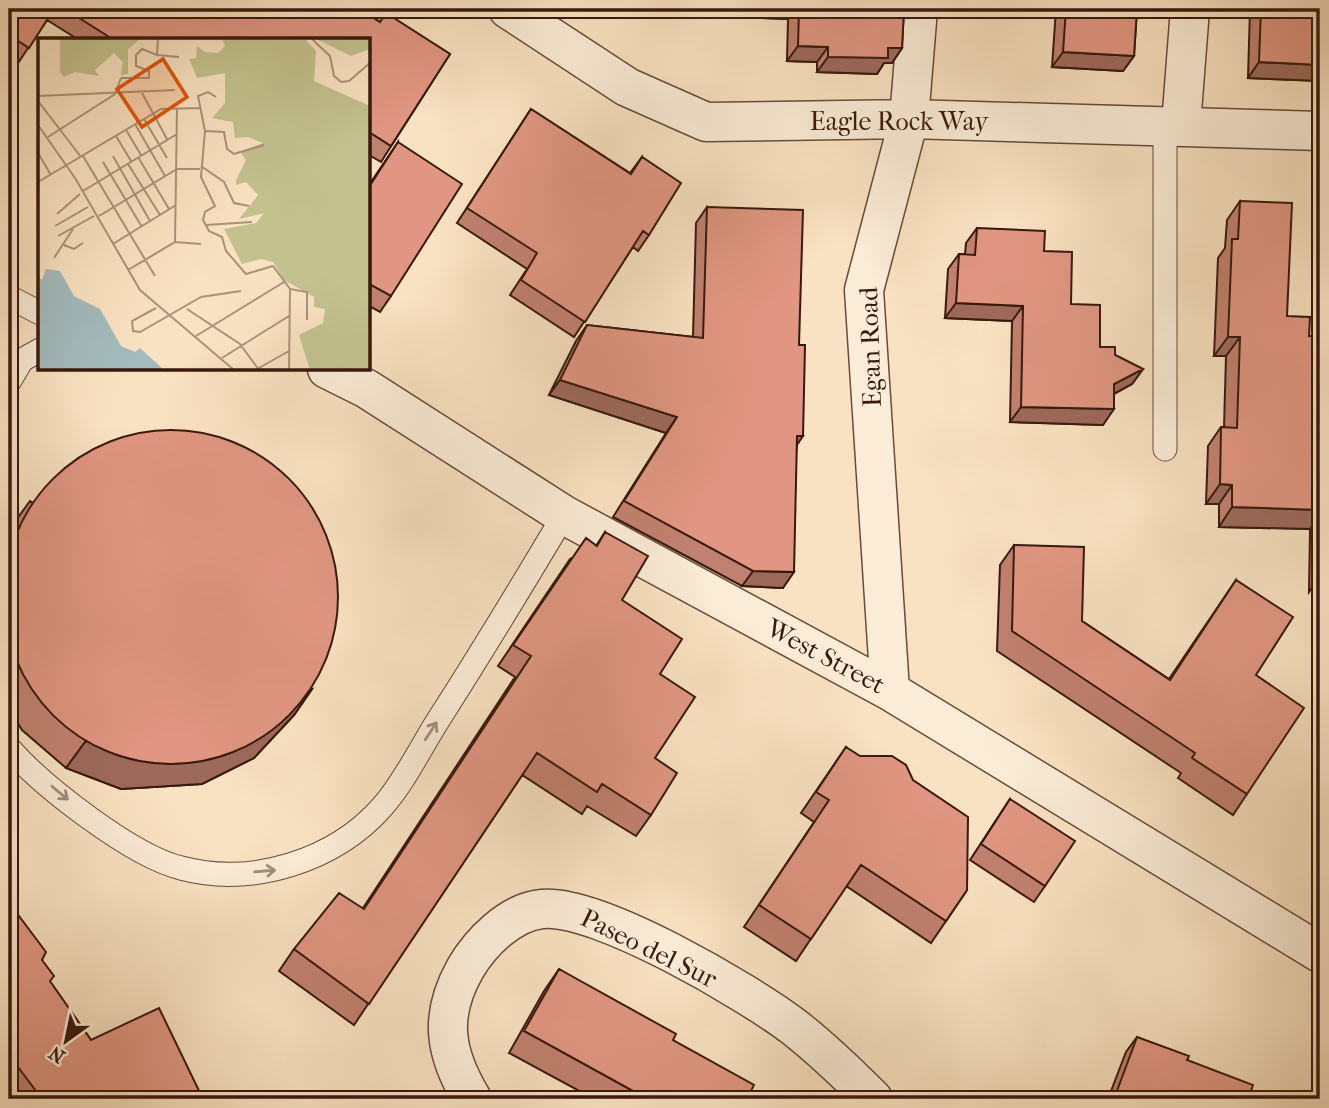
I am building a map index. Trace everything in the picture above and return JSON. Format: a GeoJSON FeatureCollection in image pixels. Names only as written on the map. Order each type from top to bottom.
{"type":"FeatureCollection","features":[{"type":"Feature","properties":{"kind":"street","name":"Eagle Rock Way"},"geometry":{"type":"LineString","coordinates":[[508,9],[627,87],[706,122],[909,119],[1173,124],[1320,131]]}},
{"type":"Feature","properties":{"kind":"street","name":"Egan Road"},"geometry":{"type":"LineString","coordinates":[[890,691],[864,290],[909,119],[918,9]]}},
{"type":"Feature","properties":{"kind":"street"},"geometry":{"type":"LineString","coordinates":[[1173,124],[1190,9]]}},
{"type":"Feature","properties":{"kind":"street","name":"West Street"},"geometry":{"type":"LineString","coordinates":[[331,371],[367,389],[564,515],[890,691],[1320,953]]}},
{"type":"Feature","properties":{"kind":"street","name":"Paseo del Sur"},"geometry":{"type":"LineString","coordinates":[[472,1099],[454,1065],[448,1045],[450,1003],[457,984],[468,964],[496,931],[523,913],[559,908],[583,913],[669,952],[750,997],[793,1026],[873,1099]]}},
{"type":"Feature","properties":{"kind":"lane"},"geometry":{"type":"LineString","coordinates":[[1165,449],[1173,124]]}},
{"type":"Feature","properties":{"kind":"lane"},"geometry":{"type":"LineString","coordinates":[[9,297],[38,312]]}},
{"type":"Feature","properties":{"kind":"lane"},"geometry":{"type":"LineString","coordinates":[[9,382],[22,360],[38,351]]}},
{"type":"Feature","properties":{"kind":"lane"},"geometry":{"type":"LineString","coordinates":[[9,748],[75,805],[136,849],[181,868],[272,872],[312,856],[348,838],[384,806],[493,634],[564,515]]}},
{"type":"Feature","properties":{"kind":"building"},"geometry":{"type":"Polygon","coordinates":[[[9,9],[54,9],[29,48],[9,35],[9,9]]]}},
{"type":"Feature","properties":{"kind":"building"},"geometry":{"type":"Polygon","coordinates":[[[65,9],[360,9],[380,22],[386,13],[450,54],[391,146],[371,133],[371,38],[111,38],[65,9]]]}},
{"type":"Feature","properties":{"kind":"building"},"geometry":{"type":"Polygon","coordinates":[[[799,9],[904,9],[902,48],[888,48],[888,58],[828,57],[828,47],[798,46],[799,9]]]}},
{"type":"Feature","properties":{"kind":"building"},"geometry":{"type":"Polygon","coordinates":[[[1066,9],[1137,9],[1134,56],[1063,52],[1066,9]]]}},
{"type":"Feature","properties":{"kind":"building"},"geometry":{"type":"Polygon","coordinates":[[[1261,9],[1320,9],[1320,65],[1259,62],[1261,9]]]}},
{"type":"Feature","properties":{"kind":"building"},"geometry":{"type":"Polygon","coordinates":[[[531,109],[631,174],[642,157],[681,183],[649,235],[643,231],[585,322],[521,280],[537,253],[467,208],[531,109]]]}},
{"type":"Feature","properties":{"kind":"building"},"geometry":{"type":"Polygon","coordinates":[[[398,142],[462,184],[391,296],[371,285],[371,184],[398,142]]]}},
{"type":"Feature","properties":{"kind":"building"},"geometry":{"type":"Polygon","coordinates":[[[1240,201],[1292,203],[1287,316],[1310,317],[1309,336],[1320,336],[1320,510],[1232,507],[1232,485],[1220,484],[1221,427],[1237,428],[1240,337],[1228,337],[1232,239],[1238,239],[1240,201]]]}},
{"type":"Feature","properties":{"kind":"building"},"geometry":{"type":"Polygon","coordinates":[[[707,207],[803,210],[799,345],[805,345],[803,436],[797,436],[794,572],[753,571],[624,501],[677,417],[560,380],[587,325],[703,338],[707,207]]]}},
{"type":"Feature","properties":{"kind":"building"},"geometry":{"type":"Polygon","coordinates":[[[977,228],[1045,231],[1044,251],[1072,252],[1071,304],[1100,305],[1100,347],[1115,347],[1115,355],[1143,369],[1114,384],[1114,409],[1021,407],[1023,306],[956,303],[959,254],[975,255],[977,228]]]}},
{"type":"Feature","properties":{"kind":"building"},"geometry":{"type":"Polygon","coordinates":[[[171,430],[204,433],[235,443],[264,458],[289,479],[310,504],[325,533],[335,564],[338,597],[335,630],[325,661],[310,690],[289,715],[264,736],[235,751],[204,761],[171,764],[138,761],[107,751],[78,736],[53,715],[32,690],[17,661],[7,630],[4,597],[7,564],[17,533],[32,504],[53,479],[78,458],[107,443],[138,433],[171,430]]]}},
{"type":"Feature","properties":{"kind":"building"},"geometry":{"type":"Polygon","coordinates":[[[605,532],[648,556],[622,600],[682,639],[660,674],[695,697],[655,758],[677,773],[651,815],[602,784],[597,792],[537,753],[369,1004],[294,949],[339,893],[364,909],[531,656],[513,645],[586,538],[597,546],[605,532]]]}},
{"type":"Feature","properties":{"kind":"building"},"geometry":{"type":"Polygon","coordinates":[[[1014,545],[1084,547],[1082,621],[1170,680],[1236,580],[1293,617],[1256,675],[1304,708],[1247,794],[1192,758],[1195,753],[1012,631],[1014,545]]]}},
{"type":"Feature","properties":{"kind":"building"},"geometry":{"type":"Polygon","coordinates":[[[846,747],[860,756],[892,756],[906,765],[913,780],[968,817],[967,890],[946,921],[861,865],[811,939],[759,905],[829,800],[816,792],[846,747]]]}},
{"type":"Feature","properties":{"kind":"building"},"geometry":{"type":"Polygon","coordinates":[[[1010,799],[1075,841],[1045,886],[981,844],[1010,799]]]}},
{"type":"Feature","properties":{"kind":"building"},"geometry":{"type":"Polygon","coordinates":[[[16,912],[46,952],[42,960],[54,976],[50,981],[91,1040],[159,1008],[203,1099],[42,1099],[9,1055],[9,918],[16,912]]]}},
{"type":"Feature","properties":{"kind":"building"},"geometry":{"type":"Polygon","coordinates":[[[559,969],[676,1034],[673,1040],[754,1085],[747,1099],[629,1099],[633,1091],[524,1031],[559,969]]]}},
{"type":"Feature","properties":{"kind":"building"},"geometry":{"type":"Polygon","coordinates":[[[1137,1037],[1189,1056],[1187,1060],[1253,1085],[1248,1099],[1114,1099],[1137,1037]]]}}]}
